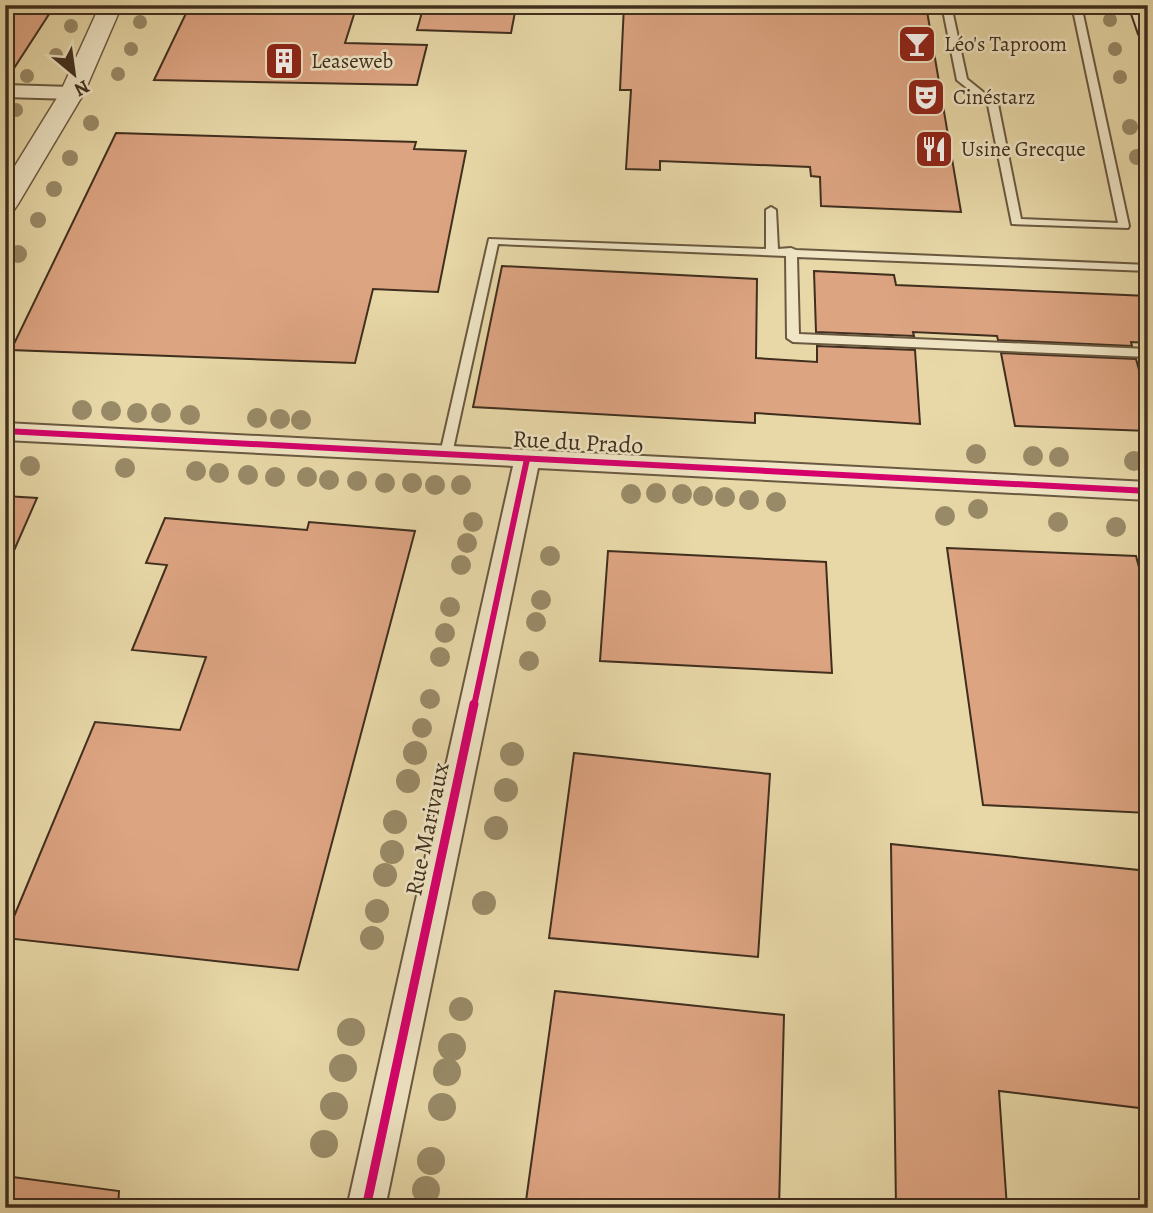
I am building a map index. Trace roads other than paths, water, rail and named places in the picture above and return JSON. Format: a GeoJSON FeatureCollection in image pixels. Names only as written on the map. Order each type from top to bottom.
{"type":"FeatureCollection","features":[{"type":"Feature","properties":{"kind":"main road"},"geometry":{"type":"LineString","coordinates":[[1141,5],[1148,29]]}},
{"type":"Feature","properties":{"kind":"street"},"geometry":{"type":"LineString","coordinates":[[5,204],[72,93],[111,5]]}},
{"type":"Feature","properties":{"kind":"street"},"geometry":{"type":"LineString","coordinates":[[5,90],[72,93]]}},
{"type":"Feature","properties":{"kind":"street","name":"Rue du Prado"},"geometry":{"type":"LineString","coordinates":[[5,431],[1148,491]]}},
{"type":"Feature","properties":{"kind":"street","name":"Rue Marivaux"},"geometry":{"type":"LineString","coordinates":[[366,1208],[527,458]]}},
{"type":"Feature","properties":{"kind":"lane"},"geometry":{"type":"LineString","coordinates":[[946,5],[962,80],[993,104],[1016,222],[1124,226],[1076,5]]}},
{"type":"Feature","properties":{"kind":"lane"},"geometry":{"type":"LineString","coordinates":[[772,210],[772,250]]}},
{"type":"Feature","properties":{"kind":"lane"},"geometry":{"type":"LineString","coordinates":[[446,454],[493,241],[772,250],[1148,268]]}},
{"type":"Feature","properties":{"kind":"lane"},"geometry":{"type":"LineString","coordinates":[[791,251],[793,338],[1148,353]]}},
{"type":"Feature","properties":{"kind":"place","name":"Léo's Taproom"},"geometry":{"type":"Point","coordinates":[917,44]}},
{"type":"Feature","properties":{"kind":"place","name":"Leaseweb"},"geometry":{"type":"Point","coordinates":[284,61]}},
{"type":"Feature","properties":{"kind":"place","name":"Cinéstarz"},"geometry":{"type":"Point","coordinates":[926,97]}},
{"type":"Feature","properties":{"kind":"place","name":"Usine Grecque"},"geometry":{"type":"Point","coordinates":[934,149]}}]}
